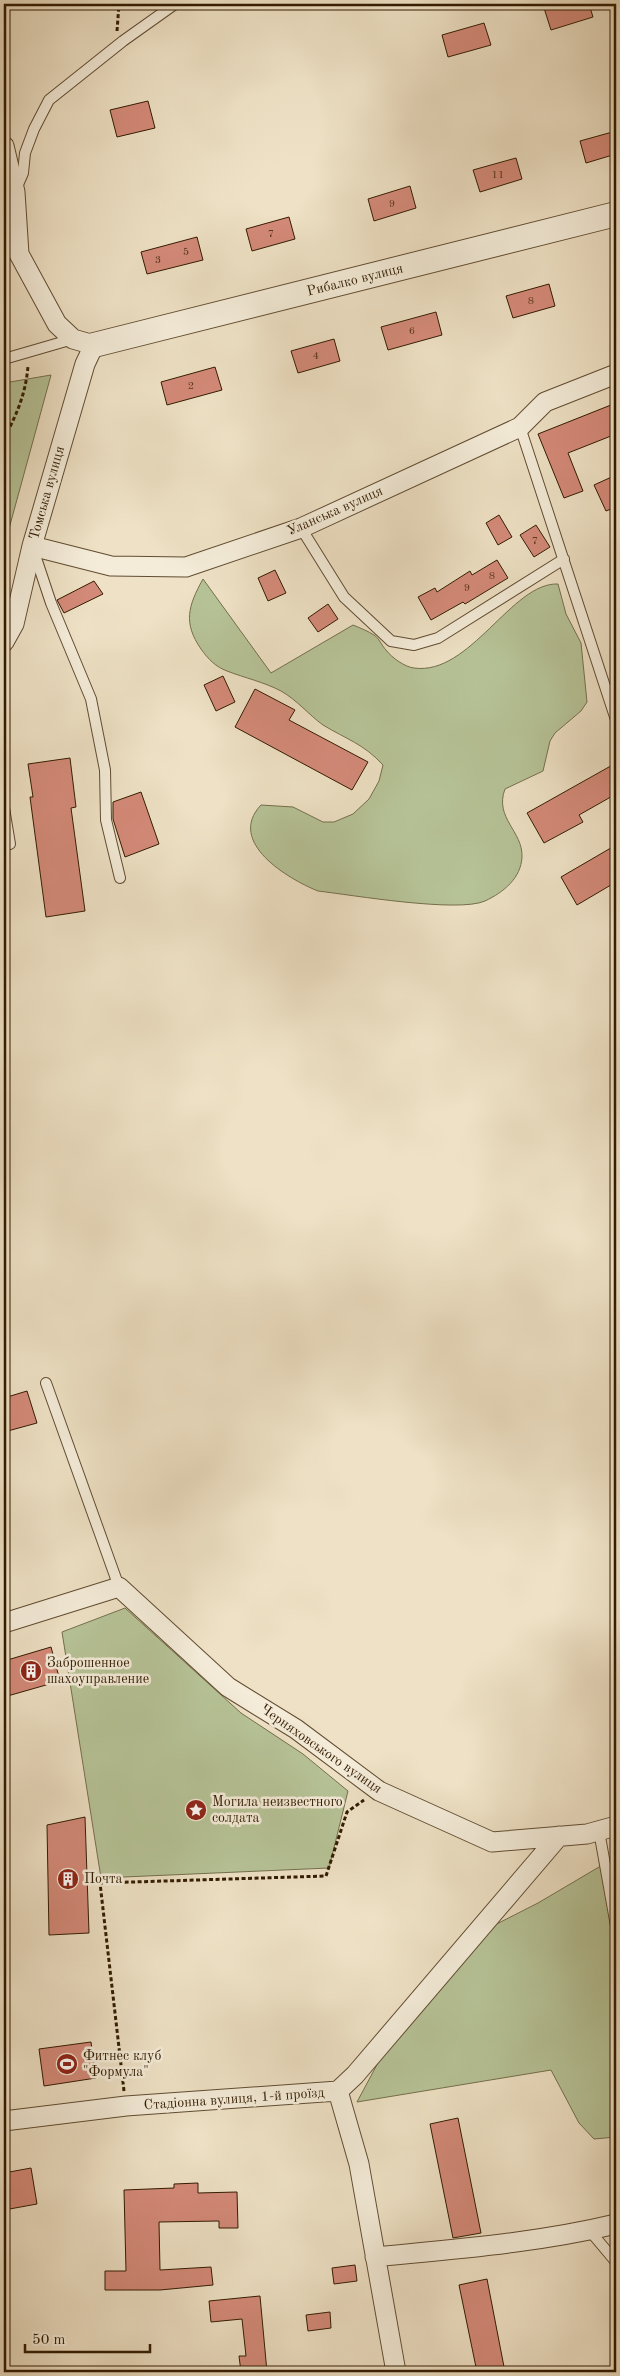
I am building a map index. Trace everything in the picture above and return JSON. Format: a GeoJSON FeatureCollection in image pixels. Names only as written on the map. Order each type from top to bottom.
{"type":"FeatureCollection","features":[{"type":"Feature","properties":{"kind":"street"},"geometry":{"type":"LineString","coordinates":[[4,146],[9,193],[19,254],[57,324],[84,342]]}},
{"type":"Feature","properties":{"kind":"street","name":"Рибалко вулиця"},"geometry":{"type":"LineString","coordinates":[[84,342],[616,214]]}},
{"type":"Feature","properties":{"kind":"street","name":"Томська вулиця"},"geometry":{"type":"LineString","coordinates":[[4,642],[14,624],[32,546],[85,364],[84,342]]}},
{"type":"Feature","properties":{"kind":"street","name":"Уланська вулиця"},"geometry":{"type":"LineString","coordinates":[[32,546],[112,566],[186,567],[301,528],[520,427],[545,402],[616,374]]}},
{"type":"Feature","properties":{"kind":"street"},"geometry":{"type":"LineString","coordinates":[[4,1623],[119,1587]]}},
{"type":"Feature","properties":{"kind":"street","name":"Черняховського вулиця"},"geometry":{"type":"LineString","coordinates":[[119,1587],[228,1687],[296,1728],[379,1791],[492,1842],[608,1829]]}},
{"type":"Feature","properties":{"kind":"street","name":"Стадіонна вулиця, 1-й проїзд"},"geometry":{"type":"LineString","coordinates":[[4,2121],[126,2106],[338,2091],[355,2075],[559,1836]]}},
{"type":"Feature","properties":{"kind":"street"},"geometry":{"type":"LineString","coordinates":[[338,2091],[359,2164],[396,2372]]}},
{"type":"Feature","properties":{"kind":"street"},"geometry":{"type":"LineString","coordinates":[[376,2257],[498,2245],[590,2231],[616,2224]]}},
{"type":"Feature","properties":{"kind":"lane"},"geometry":{"type":"LineString","coordinates":[[9,193],[23,173],[25,153],[34,129],[49,100],[117,46],[175,4]]}},
{"type":"Feature","properties":{"kind":"lane"},"geometry":{"type":"LineString","coordinates":[[4,359],[28,352],[84,342]]}},
{"type":"Feature","properties":{"kind":"lane"},"geometry":{"type":"LineString","coordinates":[[520,427],[616,720]]}},
{"type":"Feature","properties":{"kind":"lane"},"geometry":{"type":"LineString","coordinates":[[301,528],[344,597],[391,641],[414,645],[438,638],[564,560]]}},
{"type":"Feature","properties":{"kind":"lane"},"geometry":{"type":"LineString","coordinates":[[32,546],[52,603],[91,699],[105,770],[106,820],[120,878]]}},
{"type":"Feature","properties":{"kind":"lane"},"geometry":{"type":"LineString","coordinates":[[4,808],[10,844]]}},
{"type":"Feature","properties":{"kind":"lane"},"geometry":{"type":"LineString","coordinates":[[46,1383],[119,1587]]}},
{"type":"Feature","properties":{"kind":"lane"},"geometry":{"type":"LineString","coordinates":[[608,1829],[616,1926]]}},
{"type":"Feature","properties":{"kind":"lane"},"geometry":{"type":"LineString","coordinates":[[590,2231],[616,2262]]}},
{"type":"Feature","properties":{"kind":"path"},"geometry":{"type":"LineString","coordinates":[[117,46],[119,4]]}},
{"type":"Feature","properties":{"kind":"path"},"geometry":{"type":"LineString","coordinates":[[4,438],[15,416],[26,386],[28,352]]}},
{"type":"Feature","properties":{"kind":"path"},"geometry":{"type":"LineString","coordinates":[[126,2106],[100,1883],[326,1876],[346,1812],[379,1791]]}},
{"type":"Feature","properties":{"kind":"green space"},"geometry":{"type":"Polygon","coordinates":[[[51,375],[4,547],[4,383],[51,375]]]}},
{"type":"Feature","properties":{"kind":"green space"},"geometry":{"type":"Polygon","coordinates":[[[203,579],[271,673],[353,625],[376,636],[389,653],[403,664],[414,668],[434,667],[454,658],[472,644],[524,597],[541,587],[558,584],[566,614],[581,643],[587,702],[581,711],[555,733],[550,741],[543,771],[505,789],[503,808],[518,839],[522,857],[521,865],[515,878],[505,889],[485,901],[452,905],[404,902],[318,891],[292,878],[265,857],[256,845],[251,832],[252,819],[261,805],[293,807],[323,822],[334,822],[353,814],[369,799],[379,781],[383,765],[362,747],[323,725],[281,691],[234,674],[216,665],[209,659],[195,640],[190,623],[191,606],[203,579]]]}},
{"type":"Feature","properties":{"kind":"green space"},"geometry":{"type":"Polygon","coordinates":[[[125,1608],[241,1713],[303,1754],[348,1791],[329,1868],[101,1878],[62,1632],[125,1608]]]}},
{"type":"Feature","properties":{"kind":"green space"},"geometry":{"type":"Polygon","coordinates":[[[616,1857],[616,2137],[594,2139],[579,2123],[551,2070],[357,2102],[410,2003],[475,1935],[538,1903],[616,1857]]]}},
{"type":"Feature","properties":{"kind":"building"},"geometry":{"type":"Polygon","coordinates":[[[558,4],[589,4],[593,17],[551,30],[544,8],[558,4]]]}},
{"type":"Feature","properties":{"kind":"building"},"geometry":{"type":"Polygon","coordinates":[[[484,23],[491,45],[448,57],[442,35],[484,23]]]}},
{"type":"Feature","properties":{"kind":"building"},"geometry":{"type":"Polygon","coordinates":[[[148,101],[155,128],[117,137],[110,110],[148,101]]]}},
{"type":"Feature","properties":{"kind":"building"},"geometry":{"type":"Polygon","coordinates":[[[616,131],[616,154],[586,163],[580,141],[616,131]]]}},
{"type":"Feature","properties":{"kind":"building"},"geometry":{"type":"Polygon","coordinates":[[[516,158],[522,179],[480,192],[473,170],[516,158]]]}},
{"type":"Feature","properties":{"kind":"building"},"geometry":{"type":"Polygon","coordinates":[[[410,186],[416,208],[374,221],[368,199],[410,186]]]}},
{"type":"Feature","properties":{"kind":"building"},"geometry":{"type":"Polygon","coordinates":[[[289,217],[295,239],[252,251],[246,229],[289,217]]]}},
{"type":"Feature","properties":{"kind":"building"},"geometry":{"type":"Polygon","coordinates":[[[197,237],[203,260],[147,274],[141,252],[197,237]]]}},
{"type":"Feature","properties":{"kind":"building"},"geometry":{"type":"Polygon","coordinates":[[[549,284],[555,306],[513,318],[506,296],[549,284]]]}},
{"type":"Feature","properties":{"kind":"building"},"geometry":{"type":"Polygon","coordinates":[[[436,312],[442,335],[388,350],[381,327],[436,312]]]}},
{"type":"Feature","properties":{"kind":"building"},"geometry":{"type":"Polygon","coordinates":[[[334,339],[340,361],[298,373],[291,351],[334,339]]]}},
{"type":"Feature","properties":{"kind":"building"},"geometry":{"type":"Polygon","coordinates":[[[215,367],[222,390],[167,405],[161,382],[215,367]]]}},
{"type":"Feature","properties":{"kind":"building"},"geometry":{"type":"Polygon","coordinates":[[[616,403],[616,434],[568,453],[583,491],[564,498],[538,434],[616,403]]]}},
{"type":"Feature","properties":{"kind":"building"},"geometry":{"type":"Polygon","coordinates":[[[616,475],[616,507],[606,511],[594,485],[616,475]]]}},
{"type":"Feature","properties":{"kind":"building"},"geometry":{"type":"Polygon","coordinates":[[[499,515],[512,537],[498,545],[486,523],[499,515]]]}},
{"type":"Feature","properties":{"kind":"building"},"geometry":{"type":"Polygon","coordinates":[[[536,525],[550,547],[534,557],[520,535],[536,525]]]}},
{"type":"Feature","properties":{"kind":"building"},"geometry":{"type":"Polygon","coordinates":[[[497,560],[508,578],[465,604],[463,602],[431,620],[418,597],[435,588],[437,592],[470,571],[472,575],[497,560]]]}},
{"type":"Feature","properties":{"kind":"building"},"geometry":{"type":"Polygon","coordinates":[[[275,570],[286,593],[268,601],[258,578],[275,570]]]}},
{"type":"Feature","properties":{"kind":"building"},"geometry":{"type":"Polygon","coordinates":[[[94,581],[103,594],[64,613],[57,600],[94,581]]]}},
{"type":"Feature","properties":{"kind":"building"},"geometry":{"type":"Polygon","coordinates":[[[328,604],[338,619],[318,632],[308,618],[328,604]]]}},
{"type":"Feature","properties":{"kind":"building"},"geometry":{"type":"Polygon","coordinates":[[[223,676],[235,702],[216,711],[204,685],[223,676]]]}},
{"type":"Feature","properties":{"kind":"building"},"geometry":{"type":"Polygon","coordinates":[[[255,689],[295,710],[289,720],[368,762],[352,790],[235,727],[255,689]]]}},
{"type":"Feature","properties":{"kind":"building"},"geometry":{"type":"Polygon","coordinates":[[[70,758],[76,807],[71,808],[85,911],[46,917],[30,797],[33,797],[28,764],[70,758]]]}},
{"type":"Feature","properties":{"kind":"building"},"geometry":{"type":"Polygon","coordinates":[[[616,763],[616,794],[579,815],[583,822],[544,843],[527,813],[616,763]]]}},
{"type":"Feature","properties":{"kind":"building"},"geometry":{"type":"Polygon","coordinates":[[[141,792],[159,844],[125,857],[113,819],[113,802],[141,792]]]}},
{"type":"Feature","properties":{"kind":"building"},"geometry":{"type":"Polygon","coordinates":[[[616,845],[616,882],[577,905],[561,877],[616,845]]]}},
{"type":"Feature","properties":{"kind":"building"},"geometry":{"type":"Polygon","coordinates":[[[27,1391],[37,1423],[4,1432],[4,1398],[27,1391]]]}},
{"type":"Feature","properties":{"kind":"building","name":"Заброшенное шахоуправление"},"geometry":{"type":"Polygon","coordinates":[[[51,1647],[60,1681],[4,1697],[4,1661],[51,1647]]]}},
{"type":"Feature","properties":{"kind":"building","name":"Почта"},"geometry":{"type":"Polygon","coordinates":[[[85,1817],[89,1933],[49,1935],[47,1825],[85,1817]]]}},
{"type":"Feature","properties":{"kind":"building","name":"Фитнес клуб \"Формула\""},"geometry":{"type":"Polygon","coordinates":[[[91,2042],[96,2078],[44,2086],[39,2049],[91,2042]]]}},
{"type":"Feature","properties":{"kind":"building"},"geometry":{"type":"Polygon","coordinates":[[[458,2118],[481,2233],[453,2238],[430,2124],[458,2118]]]}},
{"type":"Feature","properties":{"kind":"building"},"geometry":{"type":"Polygon","coordinates":[[[31,2168],[37,2204],[4,2210],[4,2173],[31,2168]]]}},
{"type":"Feature","properties":{"kind":"building"},"geometry":{"type":"Polygon","coordinates":[[[198,2183],[198,2193],[237,2192],[238,2228],[219,2228],[219,2221],[159,2222],[160,2270],[211,2267],[213,2285],[160,2290],[105,2290],[105,2271],[126,2271],[124,2190],[174,2188],[174,2184],[198,2183]]]}},
{"type":"Feature","properties":{"kind":"building"},"geometry":{"type":"Polygon","coordinates":[[[355,2265],[357,2281],[334,2284],[332,2268],[355,2265]]]}},
{"type":"Feature","properties":{"kind":"building"},"geometry":{"type":"Polygon","coordinates":[[[487,2279],[505,2372],[477,2372],[459,2285],[487,2279]]]}},
{"type":"Feature","properties":{"kind":"building"},"geometry":{"type":"Polygon","coordinates":[[[260,2296],[267,2372],[241,2372],[239,2356],[246,2356],[242,2319],[211,2322],[209,2301],[260,2296]]]}},
{"type":"Feature","properties":{"kind":"building"},"geometry":{"type":"Polygon","coordinates":[[[330,2312],[331,2328],[308,2331],[306,2315],[330,2312]]]}},
{"type":"Feature","properties":{"kind":"place","name":"Заброшенное шахоуправление"},"geometry":{"type":"Point","coordinates":[31,1671]}},
{"type":"Feature","properties":{"kind":"place","name":"Могила неизвестного солдата"},"geometry":{"type":"Point","coordinates":[196,1810]}},
{"type":"Feature","properties":{"kind":"place","name":"Почта"},"geometry":{"type":"Point","coordinates":[68,1879]}},
{"type":"Feature","properties":{"kind":"place","name":"Фитнес клуб \"Формула\""},"geometry":{"type":"Point","coordinates":[67,2064]}}]}
